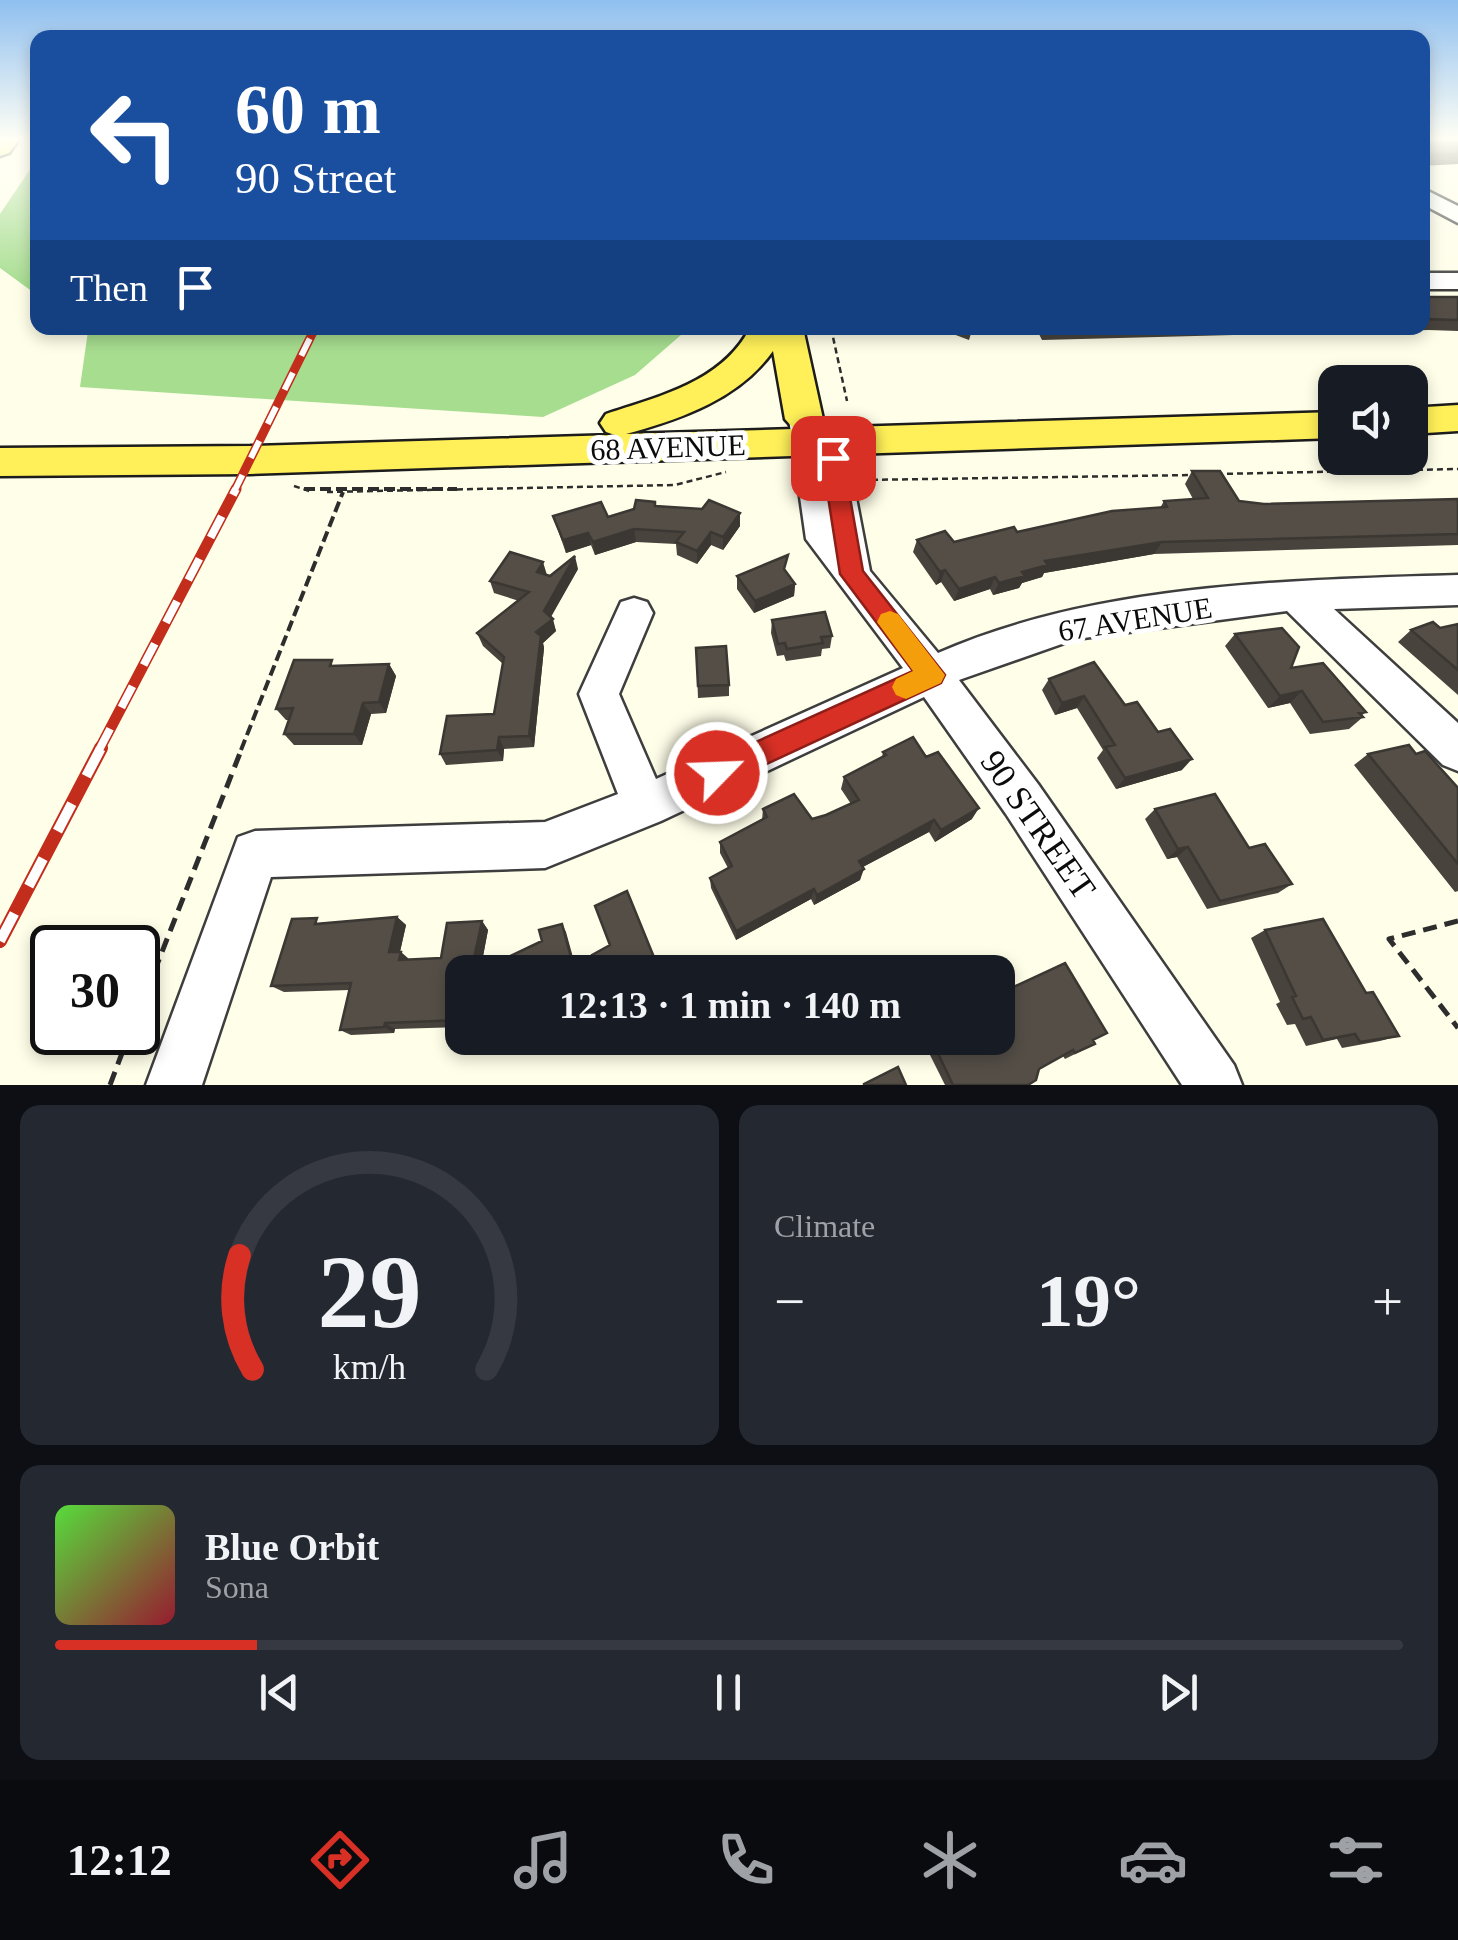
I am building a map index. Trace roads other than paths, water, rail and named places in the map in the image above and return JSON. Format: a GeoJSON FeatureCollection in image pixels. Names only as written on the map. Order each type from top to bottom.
{"type":"FeatureCollection","features":[{"type":"Feature","properties":{"kind":"main road"},"geometry":{"type":"LineString","coordinates":[[620,423],[700,394],[737,372],[754,355],[764,335]]}},
{"type":"Feature","properties":{"kind":"main road"},"geometry":{"type":"LineString","coordinates":[[789,335],[822,425]]}},
{"type":"Feature","properties":{"kind":"main road"},"geometry":{"type":"LineString","coordinates":[[810,335],[822,425]]}},
{"type":"Feature","properties":{"kind":"main road","name":"68 AVENUE"},"geometry":{"type":"LineString","coordinates":[[0,462],[250,460],[822,425],[1318,417]]}},
{"type":"Feature","properties":{"kind":"main road"},"geometry":{"type":"LineString","coordinates":[[1428,418],[1458,417]]}},
{"type":"Feature","properties":{"kind":"main road","name":"68 AVENUE"},"geometry":{"type":"LineString","coordinates":[[0,433],[620,423],[1318,425]]}},
{"type":"Feature","properties":{"kind":"street"},"geometry":{"type":"LineString","coordinates":[[1430,199],[1458,216]]}},
{"type":"Feature","properties":{"kind":"street"},"geometry":{"type":"LineString","coordinates":[[1430,281],[1458,280]]}},
{"type":"Feature","properties":{"kind":"street","name":"90 STREET"},"geometry":{"type":"LineString","coordinates":[[822,425],[823,539],[932,675],[1022,798],[1214,1085]]}},
{"type":"Feature","properties":{"kind":"street","name":"67 AVENUE"},"geometry":{"type":"LineString","coordinates":[[174,1085],[255,854],[545,845],[645,806],[965,659],[1076,623],[1295,595],[1458,590]]}},
{"type":"Feature","properties":{"kind":"street"},"geometry":{"type":"LineString","coordinates":[[1295,595],[1458,751]]}},
{"type":"Feature","properties":{"kind":"street"},"geometry":{"type":"LineString","coordinates":[[634,614],[599,694],[645,806]]}},
{"type":"Feature","properties":{"kind":"railway"},"geometry":{"type":"LineString","coordinates":[[234,492],[312,335]]}},
{"type":"Feature","properties":{"kind":"railway"},"geometry":{"type":"LineString","coordinates":[[99,750],[236,489]]}},
{"type":"Feature","properties":{"kind":"railway"},"geometry":{"type":"LineString","coordinates":[[0,941],[101,748]]}}]}
